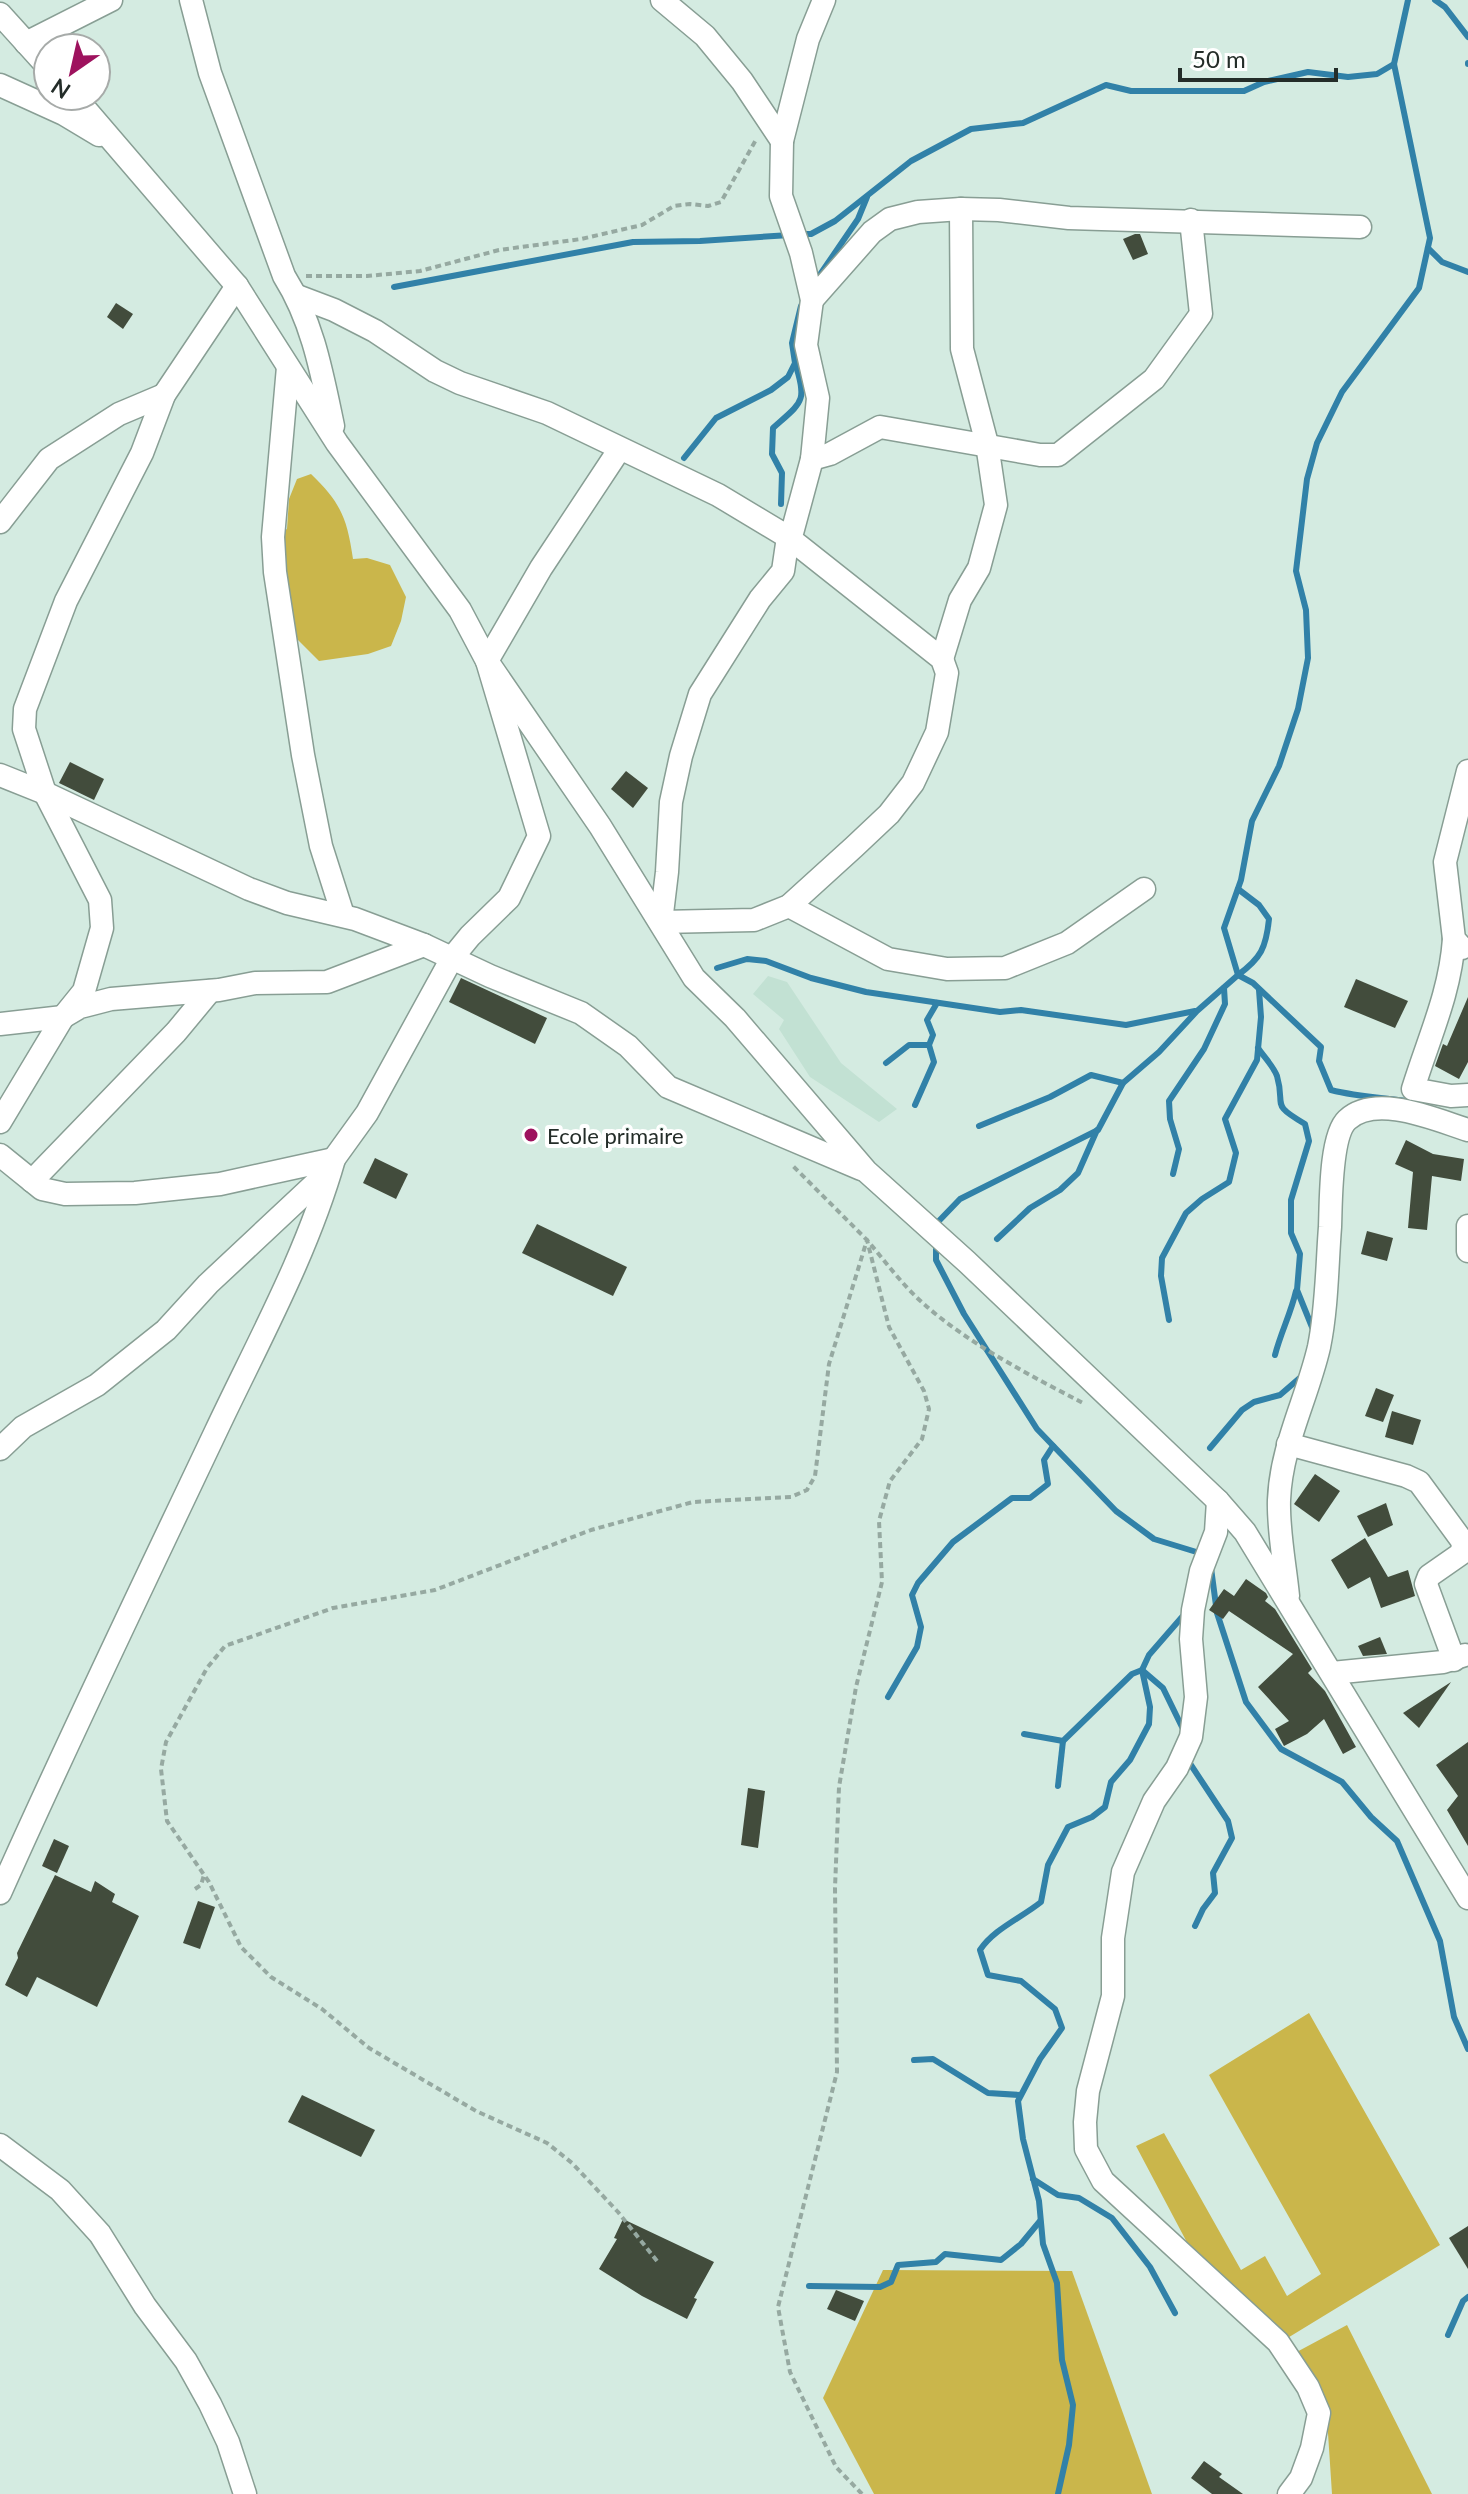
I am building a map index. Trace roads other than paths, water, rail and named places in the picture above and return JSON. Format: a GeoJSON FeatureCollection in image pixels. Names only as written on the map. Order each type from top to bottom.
{"type":"FeatureCollection","features":[{"type":"Feature","properties":{"kind":"street"},"geometry":{"type":"LineString","coordinates":[[26,43],[111,0]]}},
{"type":"Feature","properties":{"kind":"street"},"geometry":{"type":"LineString","coordinates":[[191,0],[210,73],[284,276],[297,296],[311,330],[337,443]]}},
{"type":"Feature","properties":{"kind":"street"},"geometry":{"type":"LineString","coordinates":[[662,0],[705,36],[742,81],[782,141]]}},
{"type":"Feature","properties":{"kind":"street"},"geometry":{"type":"LineString","coordinates":[[661,922],[671,802],[700,694],[760,599],[783,571],[788,537],[792,533],[812,459],[818,398],[806,345],[812,300],[801,253],[781,196],[782,141],[808,39],[824,0]]}},
{"type":"Feature","properties":{"kind":"street"},"geometry":{"type":"LineString","coordinates":[[0,14],[32,50]]}},
{"type":"Feature","properties":{"kind":"street"},"geometry":{"type":"LineString","coordinates":[[0,85],[64,114],[118,147]]}},
{"type":"Feature","properties":{"kind":"street"},"geometry":{"type":"LineString","coordinates":[[88,112],[237,286],[337,443],[460,610],[487,661],[600,826],[694,978],[735,1018],[866,1171],[967,1262],[1218,1501],[1245,1532],[1468,1898]]}},
{"type":"Feature","properties":{"kind":"street"},"geometry":{"type":"LineString","coordinates":[[942,659],[960,600],[979,568],[996,505],[987,444],[962,349],[961,209]]}},
{"type":"Feature","properties":{"kind":"street"},"geometry":{"type":"LineString","coordinates":[[812,300],[872,232],[890,219],[918,212],[999,210],[1069,218],[1360,227]]}},
{"type":"Feature","properties":{"kind":"street"},"geometry":{"type":"LineString","coordinates":[[812,459],[830,454],[880,427],[1040,455],[1058,455],[1154,379],[1201,314],[1191,220]]}},
{"type":"Feature","properties":{"kind":"street"},"geometry":{"type":"LineString","coordinates":[[0,1122],[63,1017],[84,991],[102,928],[100,900],[45,793],[24,729],[25,709],[66,601],[142,453],[164,395],[237,286]]}},
{"type":"Feature","properties":{"kind":"street"},"geometry":{"type":"LineString","coordinates":[[297,296],[375,331],[435,371],[460,383],[547,413],[718,495],[788,537],[942,659],[947,673],[937,732],[913,783],[889,814],[789,906],[754,920],[661,922]]}},
{"type":"Feature","properties":{"kind":"street"},"geometry":{"type":"LineString","coordinates":[[288,367],[273,537],[275,572],[321,846],[343,915]]}},
{"type":"Feature","properties":{"kind":"street"},"geometry":{"type":"LineString","coordinates":[[0,522],[49,459],[119,414],[164,395]]}},
{"type":"Feature","properties":{"kind":"street"},"geometry":{"type":"LineString","coordinates":[[0,1449],[23,1427],[97,1385],[166,1330],[208,1284],[318,1181],[367,1113],[452,958],[509,898],[539,836],[487,661],[541,568],[619,450]]}},
{"type":"Feature","properties":{"kind":"street"},"geometry":{"type":"LineString","coordinates":[[1468,771],[1445,862],[1461,947],[1452,965],[1445,1001],[1426,1046],[1413,1089],[1451,1096],[1468,1095]]}},
{"type":"Feature","properties":{"kind":"street"},"geometry":{"type":"LineString","coordinates":[[0,775],[249,889],[287,903],[343,915],[424,945],[581,1013],[628,1046],[668,1087],[866,1171]]}},
{"type":"Feature","properties":{"kind":"street"},"geometry":{"type":"LineString","coordinates":[[789,906],[888,959],[947,969],[1005,968],[1067,943],[1144,889]]}},
{"type":"Feature","properties":{"kind":"street"},"geometry":{"type":"LineString","coordinates":[[0,1024],[63,1017],[99,1000],[210,991],[255,983],[327,982],[424,945]]}},
{"type":"Feature","properties":{"kind":"street"},"geometry":{"type":"LineString","coordinates":[[32,1181],[176,1032],[210,991]]}},
{"type":"Feature","properties":{"kind":"street"},"geometry":{"type":"LineString","coordinates":[[1288,1602],[1279,1500],[1288,1444],[1319,1348],[1333,1177],[1343,1123],[1369,1109],[1390,1109],[1468,1130]]}},
{"type":"Feature","properties":{"kind":"street"},"geometry":{"type":"LineString","coordinates":[[0,1155],[42,1189],[65,1194],[135,1193],[220,1184],[334,1159]]}},
{"type":"Feature","properties":{"kind":"street"},"geometry":{"type":"LineString","coordinates":[[0,1893],[273,1313],[323,1198],[334,1159]]}},
{"type":"Feature","properties":{"kind":"street"},"geometry":{"type":"LineString","coordinates":[[1468,1226],[1468,1251]]}},
{"type":"Feature","properties":{"kind":"street"},"geometry":{"type":"LineString","coordinates":[[1288,1444],[1419,1482],[1463,1542],[1462,1553],[1429,1576],[1426,1584],[1461,1656],[1332,1673]]}},
{"type":"Feature","properties":{"kind":"street"},"geometry":{"type":"LineString","coordinates":[[1218,1501],[1216,1532],[1201,1571],[1193,1610],[1191,1639],[1196,1697],[1191,1737],[1177,1768],[1154,1801],[1123,1872],[1113,1938],[1113,1996],[1088,2091],[1086,2149],[1103,2181],[1278,2342],[1308,2387],[1319,2413],[1312,2448],[1301,2478],[1289,2494]]}},
{"type":"Feature","properties":{"kind":"street"},"geometry":{"type":"LineString","coordinates":[[0,2145],[60,2190],[100,2234],[145,2306],[186,2361],[210,2404],[228,2442],[245,2494]]}},
{"type":"Feature","properties":{"kind":"waterway"},"geometry":{"type":"LineString","coordinates":[[935,1225],[960,1199],[1098,1130],[1123,1083],[1238,975],[1224,928],[1241,880],[1252,821],[1279,766],[1298,709],[1308,658],[1306,610],[1296,571],[1307,479],[1317,443],[1342,392],[1419,288],[1430,238],[1394,64],[1408,0]]}},
{"type":"Feature","properties":{"kind":"waterway"},"geometry":{"type":"LineString","coordinates":[[1435,0],[1445,7],[1468,37]]}},
{"type":"Feature","properties":{"kind":"waterway"},"geometry":{"type":"LineString","coordinates":[[801,234],[811,234],[835,221],[911,161],[971,129],[1023,123],[1106,85],[1131,91],[1244,91],[1264,82],[1308,72],[1348,77],[1377,74],[1394,64]]}},
{"type":"Feature","properties":{"kind":"waterway"},"geometry":{"type":"LineString","coordinates":[[817,279],[858,219],[867,197]]}},
{"type":"Feature","properties":{"kind":"waterway"},"geometry":{"type":"LineString","coordinates":[[394,287],[633,242],[790,235]]}},
{"type":"Feature","properties":{"kind":"waterway"},"geometry":{"type":"LineString","coordinates":[[1428,248],[1442,262],[1468,272]]}},
{"type":"Feature","properties":{"kind":"waterway"},"geometry":{"type":"LineString","coordinates":[[684,458],[716,418],[771,390],[788,377],[795,363],[792,343],[801,306]]}},
{"type":"Feature","properties":{"kind":"waterway"},"geometry":{"type":"LineString","coordinates":[[781,504],[782,473],[772,454],[773,428],[800,400],[801,386],[795,363]]}},
{"type":"Feature","properties":{"kind":"waterway"},"geometry":{"type":"LineString","coordinates":[[1238,889],[1259,905],[1269,919],[1261,952],[1238,975],[1253,983],[1321,1047],[1319,1061],[1331,1090],[1426,1104]]}},
{"type":"Feature","properties":{"kind":"waterway"},"geometry":{"type":"LineString","coordinates":[[717,968],[747,959],[766,961],[811,978],[866,992],[1000,1012],[1021,1010],[1126,1025],[1195,1011]]}},
{"type":"Feature","properties":{"kind":"waterway"},"geometry":{"type":"LineString","coordinates":[[1173,1174],[1179,1149],[1170,1119],[1169,1101],[1204,1049],[1225,1004],[1224,988]]}},
{"type":"Feature","properties":{"kind":"waterway"},"geometry":{"type":"LineString","coordinates":[[1169,1320],[1161,1276],[1162,1258],[1186,1213],[1229,1182],[1236,1153],[1225,1119],[1257,1060],[1261,1017],[1259,990]]}},
{"type":"Feature","properties":{"kind":"waterway"},"geometry":{"type":"LineString","coordinates":[[915,1105],[934,1062],[929,1045],[933,1035],[927,1020],[937,1003]]}},
{"type":"Feature","properties":{"kind":"waterway"},"geometry":{"type":"LineString","coordinates":[[886,1063],[909,1045],[929,1045]]}},
{"type":"Feature","properties":{"kind":"waterway"},"geometry":{"type":"LineString","coordinates":[[1258,1048],[1277,1076],[1283,1108],[1305,1124],[1309,1141],[1291,1200],[1291,1233],[1300,1254],[1297,1290],[1314,1332]]}},
{"type":"Feature","properties":{"kind":"waterway"},"geometry":{"type":"LineString","coordinates":[[979,1126],[1050,1097],[1091,1075],[1123,1083]]}},
{"type":"Feature","properties":{"kind":"waterway"},"geometry":{"type":"LineString","coordinates":[[997,1239],[1030,1208],[1060,1190],[1078,1173],[1097,1130]]}},
{"type":"Feature","properties":{"kind":"waterway"},"geometry":{"type":"LineString","coordinates":[[936,1244],[936,1260],[964,1314],[1037,1429],[1116,1511],[1154,1539],[1203,1554]]}},
{"type":"Feature","properties":{"kind":"waterway"},"geometry":{"type":"LineString","coordinates":[[1275,1355],[1296,1291]]}},
{"type":"Feature","properties":{"kind":"waterway"},"geometry":{"type":"LineString","coordinates":[[1210,1448],[1242,1410],[1254,1402],[1280,1395],[1302,1376]]}},
{"type":"Feature","properties":{"kind":"waterway"},"geometry":{"type":"LineString","coordinates":[[888,1697],[917,1647],[921,1627],[912,1595],[918,1583],[953,1542],[1012,1498],[1030,1498],[1048,1484],[1044,1460],[1053,1446]]}},
{"type":"Feature","properties":{"kind":"waterway"},"geometry":{"type":"LineString","coordinates":[[1211,1568],[1217,1613],[1246,1702],[1281,1749],[1342,1782],[1371,1817],[1397,1841],[1440,1941],[1454,2017],[1468,2049]]}},
{"type":"Feature","properties":{"kind":"waterway"},"geometry":{"type":"LineString","coordinates":[[1058,2494],[1069,2445],[1073,2405],[1062,2360],[1057,2283],[1043,2244],[1039,2201],[1023,2139],[1018,2101],[1040,2059],[1062,2028],[1055,2009],[1021,1981],[988,1975],[980,1950],[1000,1930],[1041,1902],[1048,1865],[1068,1827],[1092,1817],[1105,1807],[1111,1782],[1130,1760],[1149,1724],[1150,1707],[1142,1670],[1149,1655],[1182,1617]]}},
{"type":"Feature","properties":{"kind":"waterway"},"geometry":{"type":"LineString","coordinates":[[1024,1734],[1063,1741],[1132,1674],[1142,1670],[1163,1688],[1183,1729]]}},
{"type":"Feature","properties":{"kind":"waterway"},"geometry":{"type":"LineString","coordinates":[[1058,1786],[1063,1741]]}},
{"type":"Feature","properties":{"kind":"waterway"},"geometry":{"type":"LineString","coordinates":[[1187,1759],[1228,1821],[1232,1838],[1213,1873],[1215,1893],[1195,1926]]}},
{"type":"Feature","properties":{"kind":"waterway"},"geometry":{"type":"LineString","coordinates":[[914,2060],[933,2059],[988,2093],[1020,2095]]}},
{"type":"Feature","properties":{"kind":"waterway"},"geometry":{"type":"LineString","coordinates":[[1033,2179],[1058,2195],[1079,2198],[1112,2218],[1150,2267],[1175,2313]]}},
{"type":"Feature","properties":{"kind":"waterway"},"geometry":{"type":"LineString","coordinates":[[809,2286],[880,2287],[891,2282],[898,2265],[936,2262],[945,2254],[1001,2260],[1021,2244],[1040,2221]]}},
{"type":"Feature","properties":{"kind":"waterway"},"geometry":{"type":"LineString","coordinates":[[1448,2335],[1463,2301],[1468,2297]]}},
{"type":"Feature","properties":{"kind":"place","name":"Ecole primaire"},"geometry":{"type":"Point","coordinates":[531,1135]}}]}
